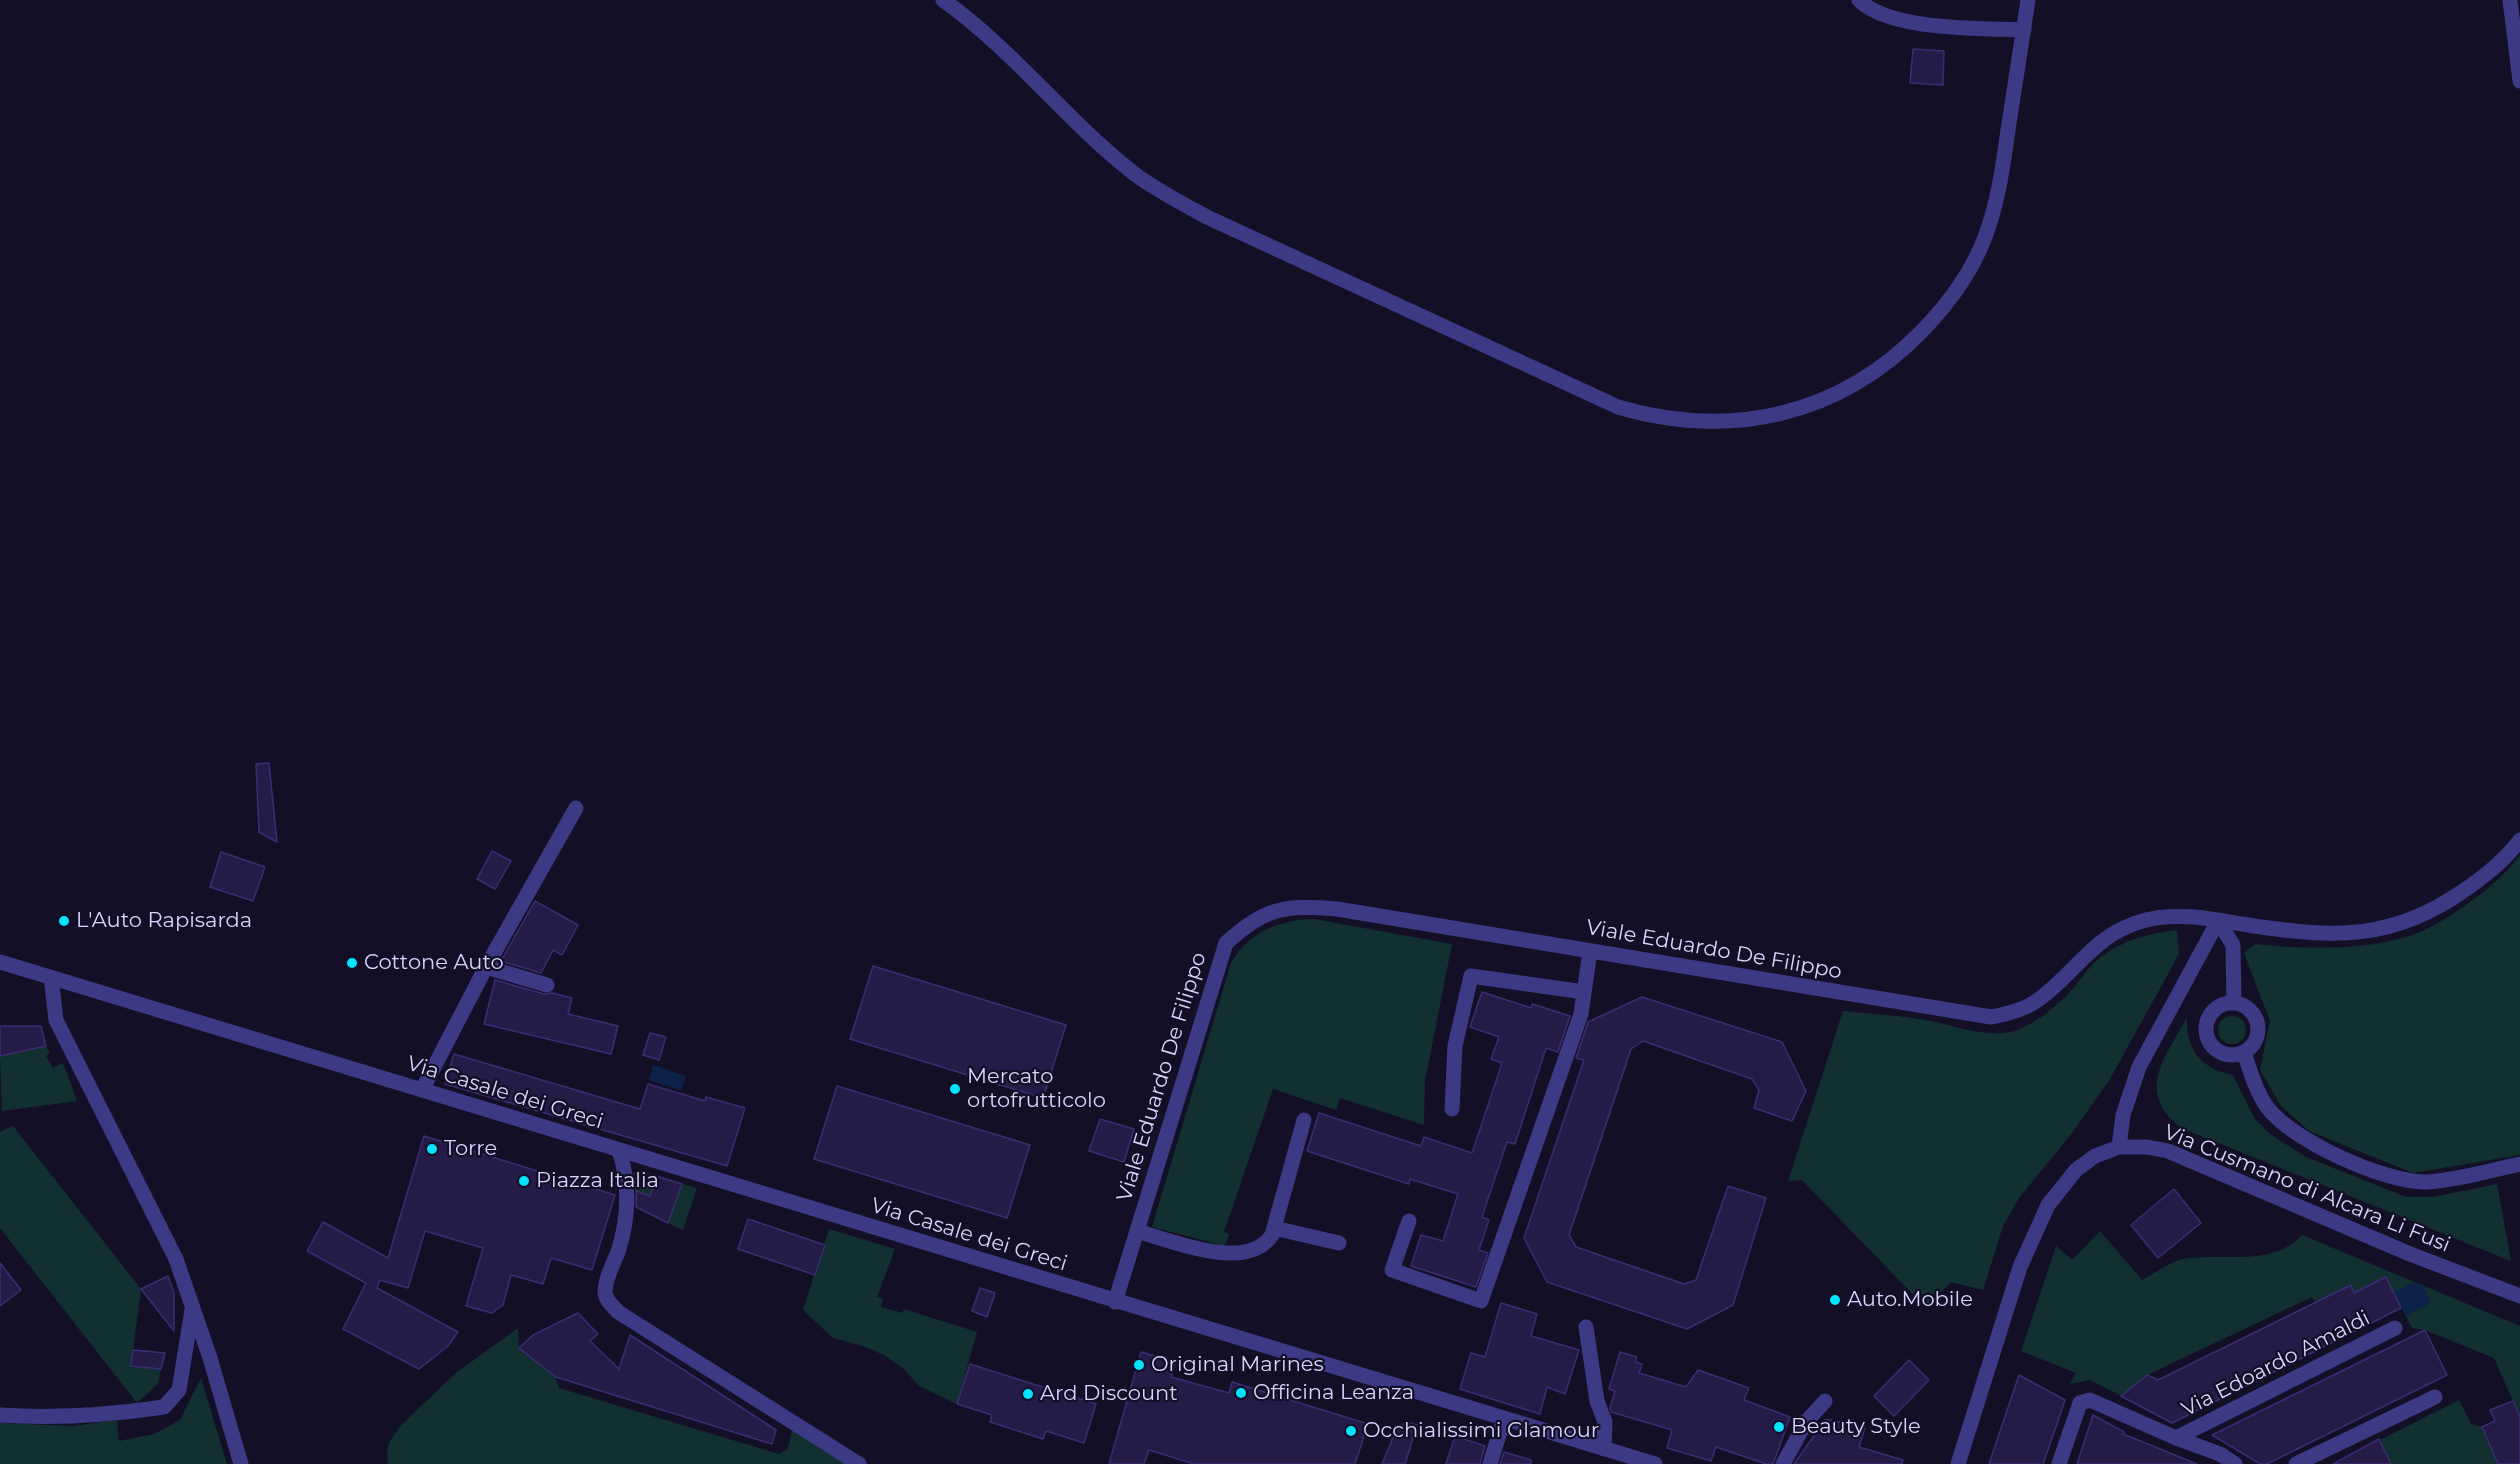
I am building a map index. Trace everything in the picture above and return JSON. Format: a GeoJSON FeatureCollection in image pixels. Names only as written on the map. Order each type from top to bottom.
{"type":"FeatureCollection","features":[{"type":"Feature","properties":{"kind":"street"},"geometry":{"type":"LineString","coordinates":[[943,0],[974,24],[1136,175],[1169,197],[1207,217],[1618,406],[1677,420],[1714,422],[1752,419],[1793,410],[1822,400],[1857,383],[1910,344],[1953,296],[1985,238],[1996,205],[2028,0]]}},
{"type":"Feature","properties":{"kind":"street"},"geometry":{"type":"LineString","coordinates":[[1859,0],[1880,16],[1922,24],[2024,30]]}},
{"type":"Feature","properties":{"kind":"street"},"geometry":{"type":"LineString","coordinates":[[2510,0],[2520,81]]}},
{"type":"Feature","properties":{"kind":"street"},"geometry":{"type":"LineString","coordinates":[[422,1090],[486,967],[576,808]]}},
{"type":"Feature","properties":{"kind":"street","name":"Viale Eduardo De Filippo"},"geometry":{"type":"LineString","coordinates":[[1115,1302],[1226,943],[1248,924],[1273,910],[1314,907],[1337,909],[1991,1017],[2016,1012],[2038,1000],[2095,945],[2119,930],[2145,920],[2164,916],[2295,932],[2348,933],[2383,929],[2412,921],[2450,901],[2485,876],[2520,840]]}},
{"type":"Feature","properties":{"kind":"street"},"geometry":{"type":"LineString","coordinates":[[2119,1147],[2123,1115],[2139,1067],[2218,921],[2233,945],[2234,1003]]}},
{"type":"Feature","properties":{"kind":"street"},"geometry":{"type":"LineString","coordinates":[[1409,1221],[1392,1270],[1481,1301],[1581,1014],[1590,951]]}},
{"type":"Feature","properties":{"kind":"street","name":"Via Casale dei Greci"},"geometry":{"type":"LineString","coordinates":[[0,962],[1655,1464]]}},
{"type":"Feature","properties":{"kind":"street"},"geometry":{"type":"LineString","coordinates":[[486,967],[547,985]]}},
{"type":"Feature","properties":{"kind":"street"},"geometry":{"type":"LineString","coordinates":[[1452,1109],[1455,1046],[1471,976],[1584,992]]}},
{"type":"Feature","properties":{"kind":"street"},"geometry":{"type":"LineString","coordinates":[[51,977],[56,1020],[176,1259],[241,1464]]}},
{"type":"Feature","properties":{"kind":"street"},"geometry":{"type":"LineString","coordinates":[[2234,1003],[2247,1008],[2256,1018],[2258,1031],[2254,1043],[2244,1052],[2231,1055],[2217,1051],[2208,1041],[2205,1028],[2210,1014],[2221,1005],[2234,1003]]}},
{"type":"Feature","properties":{"kind":"street"},"geometry":{"type":"LineString","coordinates":[[2244,1052],[2251,1076],[2267,1107],[2281,1121],[2310,1142],[2368,1169],[2392,1177],[2428,1182],[2520,1164]]}},
{"type":"Feature","properties":{"kind":"street"},"geometry":{"type":"LineString","coordinates":[[1137,1231],[1222,1253],[1238,1254],[1257,1249],[1267,1242],[1274,1228],[1304,1120]]}},
{"type":"Feature","properties":{"kind":"street","name":"Via Cusmano di Alcara Li Fusi"},"geometry":{"type":"LineString","coordinates":[[1958,1464],[2020,1268],[2048,1204],[2076,1170],[2095,1156],[2119,1147],[2146,1147],[2168,1151],[2410,1254],[2520,1296]]}},
{"type":"Feature","properties":{"kind":"street"},"geometry":{"type":"LineString","coordinates":[[619,1150],[627,1172],[628,1193],[619,1247],[605,1293],[608,1301],[618,1311],[859,1464]]}},
{"type":"Feature","properties":{"kind":"street"},"geometry":{"type":"LineString","coordinates":[[1274,1228],[1339,1243]]}},
{"type":"Feature","properties":{"kind":"street"},"geometry":{"type":"LineString","coordinates":[[0,1415],[62,1417],[116,1414],[164,1407],[178,1390],[192,1307]]}},
{"type":"Feature","properties":{"kind":"street"},"geometry":{"type":"LineString","coordinates":[[1586,1326],[1597,1401],[1605,1422],[1604,1449]]}},
{"type":"Feature","properties":{"kind":"street","name":"Via Edoardo Amaldi"},"geometry":{"type":"LineString","coordinates":[[2176,1438],[2396,1328]]}},
{"type":"Feature","properties":{"kind":"street"},"geometry":{"type":"LineString","coordinates":[[2296,1464],[2435,1397]]}},
{"type":"Feature","properties":{"kind":"street"},"geometry":{"type":"LineString","coordinates":[[2059,1464],[2080,1403],[2090,1400],[2176,1438],[2220,1454],[2235,1464]]}},
{"type":"Feature","properties":{"kind":"street"},"geometry":{"type":"LineString","coordinates":[[1783,1464],[1806,1422],[1825,1401]]}},
{"type":"Feature","properties":{"kind":"street"},"geometry":{"type":"LineString","coordinates":[[1490,1464],[1504,1419]]}},
{"type":"Feature","properties":{"kind":"green space"},"geometry":{"type":"Polygon","coordinates":[[[2520,855],[2520,1155],[2413,1173],[2309,1131],[2281,1106],[2260,1070],[2270,1021],[2244,953],[2255,944],[2312,948],[2350,947],[2388,942],[2414,934],[2443,920],[2479,896],[2501,877],[2520,855]]]}},
{"type":"Feature","properties":{"kind":"green space"},"geometry":{"type":"Polygon","coordinates":[[[1314,919],[1452,944],[1425,1081],[1424,1125],[1340,1098],[1336,1110],[1273,1089],[1224,1232],[1229,1234],[1225,1246],[1152,1227],[1231,963],[1247,943],[1266,930],[1289,922],[1314,919]]]}},
{"type":"Feature","properties":{"kind":"green space"},"geometry":{"type":"Polygon","coordinates":[[[2177,930],[2179,954],[2110,1079],[2072,1133],[2019,1198],[2003,1226],[1983,1290],[1951,1282],[1926,1308],[1802,1180],[1788,1181],[1843,1011],[1915,1018],[1978,1032],[2010,1032],[2027,1026],[2051,1010],[2103,955],[2143,936],[2177,930]]]}},
{"type":"Feature","properties":{"kind":"green space"},"geometry":{"type":"Polygon","coordinates":[[[2232,1016],[2242,1020],[2246,1030],[2242,1040],[2232,1044],[2222,1040],[2218,1030],[2222,1020],[2232,1016]]]}},
{"type":"Feature","properties":{"kind":"green space"},"geometry":{"type":"Polygon","coordinates":[[[2187,1017],[2189,1039],[2197,1056],[2212,1068],[2233,1075],[2255,1119],[2270,1134],[2306,1157],[2406,1197],[2433,1197],[2497,1184],[2511,1261],[2181,1128],[2167,1114],[2159,1101],[2157,1087],[2158,1074],[2163,1060],[2187,1017]]]}},
{"type":"Feature","properties":{"kind":"green space"},"geometry":{"type":"Polygon","coordinates":[[[46,1046],[50,1053],[46,1056],[53,1068],[63,1063],[77,1101],[2,1111],[0,1056],[46,1046]]]}},
{"type":"Feature","properties":{"kind":"green space"},"geometry":{"type":"Polygon","coordinates":[[[13,1126],[141,1289],[131,1366],[161,1369],[158,1384],[137,1403],[0,1228],[0,1132],[13,1126]]]}},
{"type":"Feature","properties":{"kind":"green space"},"geometry":{"type":"Polygon","coordinates":[[[640,1171],[656,1176],[650,1196],[635,1191],[632,1177],[635,1172],[640,1171]]]}},
{"type":"Feature","properties":{"kind":"green space"},"geometry":{"type":"Polygon","coordinates":[[[682,1184],[697,1188],[683,1230],[668,1223],[682,1184]]]}},
{"type":"Feature","properties":{"kind":"green space"},"geometry":{"type":"Polygon","coordinates":[[[829,1229],[895,1249],[877,1297],[883,1298],[881,1307],[902,1313],[904,1309],[977,1332],[957,1404],[919,1386],[904,1369],[884,1355],[863,1346],[833,1338],[803,1310],[829,1229]]]}},
{"type":"Feature","properties":{"kind":"green space"},"geometry":{"type":"Polygon","coordinates":[[[2100,1231],[2142,1280],[2167,1265],[2183,1259],[2245,1257],[2276,1252],[2290,1245],[2302,1235],[2520,1326],[2520,1417],[2494,1358],[2425,1330],[2412,1328],[2386,1277],[2354,1293],[2351,1286],[2315,1303],[2312,1297],[2147,1375],[2121,1396],[2090,1380],[2070,1384],[2076,1373],[2021,1351],[2056,1246],[2072,1260],[2100,1231]]]}},
{"type":"Feature","properties":{"kind":"green space"},"geometry":{"type":"Polygon","coordinates":[[[518,1328],[519,1348],[555,1376],[559,1388],[779,1454],[788,1449],[792,1430],[846,1464],[388,1464],[387,1452],[390,1441],[401,1425],[456,1373],[518,1328]]]}},
{"type":"Feature","properties":{"kind":"green space"},"geometry":{"type":"Polygon","coordinates":[[[201,1378],[227,1464],[0,1464],[0,1423],[73,1426],[117,1420],[119,1441],[154,1434],[180,1420],[201,1378]]]}},
{"type":"Feature","properties":{"kind":"green space"},"geometry":{"type":"Polygon","coordinates":[[[2459,1400],[2471,1424],[2482,1427],[2498,1464],[2391,1464],[2380,1440],[2459,1400]]]}},
{"type":"Feature","properties":{"kind":"water"},"geometry":{"type":"Polygon","coordinates":[[[653,1065],[686,1076],[681,1090],[649,1080],[653,1065]]]}},
{"type":"Feature","properties":{"kind":"water"},"geometry":{"type":"Polygon","coordinates":[[[2414,1282],[2423,1285],[2431,1303],[2406,1316],[2393,1293],[2414,1282]]]}},
{"type":"Feature","properties":{"kind":"building"},"geometry":{"type":"Polygon","coordinates":[[[1913,49],[1944,51],[1943,85],[1910,83],[1913,49]]]}},
{"type":"Feature","properties":{"kind":"building"},"geometry":{"type":"Polygon","coordinates":[[[269,763],[277,842],[259,832],[256,764],[269,763]]]}},
{"type":"Feature","properties":{"kind":"building"},"geometry":{"type":"Polygon","coordinates":[[[492,851],[511,861],[495,889],[477,879],[492,851]]]}},
{"type":"Feature","properties":{"kind":"building"},"geometry":{"type":"Polygon","coordinates":[[[221,852],[265,867],[253,901],[210,887],[221,852]]]}},
{"type":"Feature","properties":{"kind":"building"},"geometry":{"type":"Polygon","coordinates":[[[535,901],[578,925],[562,955],[553,950],[541,973],[501,961],[535,901]]]}},
{"type":"Feature","properties":{"kind":"building"},"geometry":{"type":"Polygon","coordinates":[[[873,966],[1066,1025],[1043,1098],[850,1039],[873,966]]]}},
{"type":"Feature","properties":{"kind":"building"},"geometry":{"type":"Polygon","coordinates":[[[495,980],[544,994],[552,993],[572,998],[568,1014],[618,1026],[611,1054],[484,1024],[495,980]]]}},
{"type":"Feature","properties":{"kind":"building"},"geometry":{"type":"Polygon","coordinates":[[[1482,992],[1531,1008],[1532,1004],[1570,1016],[1558,1052],[1546,1048],[1515,1144],[1507,1142],[1482,1217],[1489,1220],[1479,1250],[1488,1253],[1476,1287],[1411,1266],[1421,1235],[1443,1241],[1458,1194],[1410,1179],[1409,1184],[1307,1151],[1319,1113],[1421,1146],[1424,1137],[1472,1153],[1502,1063],[1491,1059],[1499,1037],[1470,1027],[1482,992]]]}},
{"type":"Feature","properties":{"kind":"building"},"geometry":{"type":"Polygon","coordinates":[[[1642,997],[1782,1042],[1806,1091],[1792,1121],[1754,1108],[1759,1090],[1752,1079],[1643,1041],[1631,1049],[1569,1235],[1576,1247],[1684,1284],[1696,1280],[1728,1186],[1766,1198],[1733,1305],[1687,1329],[1547,1282],[1524,1238],[1584,1060],[1576,1058],[1588,1022],[1642,997]]]}},
{"type":"Feature","properties":{"kind":"building"},"geometry":{"type":"Polygon","coordinates":[[[0,1026],[41,1026],[46,1046],[0,1056],[0,1026]]]}},
{"type":"Feature","properties":{"kind":"building"},"geometry":{"type":"Polygon","coordinates":[[[650,1033],[666,1037],[659,1060],[643,1055],[650,1033]]]}},
{"type":"Feature","properties":{"kind":"building"},"geometry":{"type":"Polygon","coordinates":[[[454,1054],[640,1109],[648,1084],[705,1101],[706,1097],[745,1108],[727,1166],[445,1084],[454,1054]]]}},
{"type":"Feature","properties":{"kind":"building"},"geometry":{"type":"Polygon","coordinates":[[[837,1086],[1030,1145],[1007,1218],[814,1159],[837,1086]]]}},
{"type":"Feature","properties":{"kind":"building"},"geometry":{"type":"Polygon","coordinates":[[[1100,1119],[1134,1129],[1124,1162],[1089,1151],[1100,1119]]]}},
{"type":"Feature","properties":{"kind":"building"},"geometry":{"type":"Polygon","coordinates":[[[424,1136],[615,1195],[592,1270],[551,1258],[543,1284],[511,1275],[503,1305],[492,1313],[466,1306],[483,1248],[425,1231],[408,1288],[380,1280],[377,1288],[458,1332],[448,1346],[419,1369],[343,1329],[366,1283],[307,1251],[323,1222],[388,1258],[424,1136]]]}},
{"type":"Feature","properties":{"kind":"building"},"geometry":{"type":"Polygon","coordinates":[[[656,1176],[682,1184],[668,1223],[636,1207],[636,1191],[650,1196],[656,1176]]]}},
{"type":"Feature","properties":{"kind":"building"},"geometry":{"type":"Polygon","coordinates":[[[2174,1189],[2201,1223],[2158,1258],[2131,1225],[2174,1189]]]}},
{"type":"Feature","properties":{"kind":"building"},"geometry":{"type":"Polygon","coordinates":[[[748,1219],[825,1245],[815,1275],[738,1249],[748,1219]]]}},
{"type":"Feature","properties":{"kind":"building"},"geometry":{"type":"Polygon","coordinates":[[[0,1263],[21,1290],[0,1306],[0,1263]]]}},
{"type":"Feature","properties":{"kind":"building"},"geometry":{"type":"Polygon","coordinates":[[[168,1276],[174,1293],[174,1331],[141,1289],[168,1276]]]}},
{"type":"Feature","properties":{"kind":"building"},"geometry":{"type":"Polygon","coordinates":[[[2386,1277],[2401,1308],[2172,1423],[2121,1396],[2147,1375],[2158,1380],[2351,1285],[2354,1293],[2386,1277]]]}},
{"type":"Feature","properties":{"kind":"building"},"geometry":{"type":"Polygon","coordinates":[[[980,1288],[995,1293],[987,1317],[972,1311],[980,1288]]]}},
{"type":"Feature","properties":{"kind":"building"},"geometry":{"type":"Polygon","coordinates":[[[1501,1303],[1537,1314],[1531,1336],[1579,1350],[1565,1394],[1547,1387],[1540,1414],[1460,1389],[1471,1353],[1485,1357],[1501,1303]]]}},
{"type":"Feature","properties":{"kind":"building"},"geometry":{"type":"Polygon","coordinates":[[[578,1313],[598,1334],[590,1341],[619,1369],[630,1335],[776,1430],[772,1444],[556,1377],[519,1348],[533,1335],[578,1313]]]}},
{"type":"Feature","properties":{"kind":"building"},"geometry":{"type":"Polygon","coordinates":[[[2425,1330],[2447,1375],[2267,1464],[2260,1464],[2212,1435],[2425,1330]]]}},
{"type":"Feature","properties":{"kind":"building"},"geometry":{"type":"Polygon","coordinates":[[[133,1350],[165,1353],[161,1369],[131,1366],[133,1350]]]}},
{"type":"Feature","properties":{"kind":"building"},"geometry":{"type":"Polygon","coordinates":[[[1141,1352],[1175,1362],[1171,1377],[1229,1393],[1232,1382],[1368,1424],[1355,1464],[1194,1464],[1149,1450],[1144,1464],[1109,1464],[1141,1352]]]}},
{"type":"Feature","properties":{"kind":"building"},"geometry":{"type":"Polygon","coordinates":[[[1620,1352],[1637,1357],[1635,1362],[1642,1364],[1639,1373],[1686,1387],[1698,1370],[1749,1388],[1744,1400],[1790,1417],[1773,1464],[1766,1464],[1716,1447],[1711,1461],[1667,1448],[1672,1430],[1611,1412],[1615,1391],[1609,1389],[1620,1352]]]}},
{"type":"Feature","properties":{"kind":"building"},"geometry":{"type":"Polygon","coordinates":[[[1909,1360],[1929,1380],[1894,1416],[1874,1396],[1909,1360]]]}},
{"type":"Feature","properties":{"kind":"building"},"geometry":{"type":"Polygon","coordinates":[[[970,1364],[1096,1404],[1084,1443],[1046,1431],[1043,1439],[990,1422],[992,1415],[957,1404],[970,1364]]]}},
{"type":"Feature","properties":{"kind":"building"},"geometry":{"type":"Polygon","coordinates":[[[2019,1375],[2065,1400],[2059,1418],[2043,1464],[1989,1464],[2019,1375]]]}},
{"type":"Feature","properties":{"kind":"building"},"geometry":{"type":"Polygon","coordinates":[[[2513,1401],[2520,1417],[2520,1464],[2498,1464],[2482,1427],[2495,1421],[2490,1410],[2513,1401]]]}},
{"type":"Feature","properties":{"kind":"building"},"geometry":{"type":"Polygon","coordinates":[[[2093,1415],[2124,1432],[2123,1434],[2197,1464],[2077,1464],[2093,1415]]]}},
{"type":"Feature","properties":{"kind":"building"},"geometry":{"type":"Polygon","coordinates":[[[1826,1419],[1865,1428],[1859,1447],[1903,1460],[1902,1464],[1794,1464],[1826,1419]]]}},
{"type":"Feature","properties":{"kind":"building"},"geometry":{"type":"Polygon","coordinates":[[[1407,1422],[1417,1425],[1405,1464],[1382,1464],[1397,1428],[1407,1422]]]}},
{"type":"Feature","properties":{"kind":"building"},"geometry":{"type":"Polygon","coordinates":[[[1455,1436],[1485,1446],[1480,1464],[1446,1464],[1455,1436]]]}},
{"type":"Feature","properties":{"kind":"building"},"geometry":{"type":"Polygon","coordinates":[[[2379,1439],[2391,1464],[2333,1464],[2379,1439]]]}},
{"type":"Feature","properties":{"kind":"building"},"geometry":{"type":"Polygon","coordinates":[[[1504,1452],[1531,1460],[1531,1464],[1500,1464],[1504,1452]]]}},
{"type":"Feature","properties":{"kind":"place","name":"L'Auto Rapisarda"},"geometry":{"type":"Point","coordinates":[64,921]}},
{"type":"Feature","properties":{"kind":"place","name":"Cottone Auto"},"geometry":{"type":"Point","coordinates":[352,963]}},
{"type":"Feature","properties":{"kind":"place","name":"Mercato ortofrutticolo"},"geometry":{"type":"Point","coordinates":[955,1089]}},
{"type":"Feature","properties":{"kind":"place","name":"Torre"},"geometry":{"type":"Point","coordinates":[432,1149]}},
{"type":"Feature","properties":{"kind":"place","name":"Piazza Italia"},"geometry":{"type":"Point","coordinates":[524,1181]}},
{"type":"Feature","properties":{"kind":"place","name":"Auto.Mobile"},"geometry":{"type":"Point","coordinates":[1835,1300]}},
{"type":"Feature","properties":{"kind":"place","name":"Original Marines"},"geometry":{"type":"Point","coordinates":[1139,1365]}},
{"type":"Feature","properties":{"kind":"place","name":"Officina Leanza"},"geometry":{"type":"Point","coordinates":[1241,1393]}},
{"type":"Feature","properties":{"kind":"place","name":"Ard Discount"},"geometry":{"type":"Point","coordinates":[1028,1394]}},
{"type":"Feature","properties":{"kind":"place","name":"Beauty Style"},"geometry":{"type":"Point","coordinates":[1779,1427]}},
{"type":"Feature","properties":{"kind":"place","name":"Occhialissimi Glamour"},"geometry":{"type":"Point","coordinates":[1351,1431]}}]}
